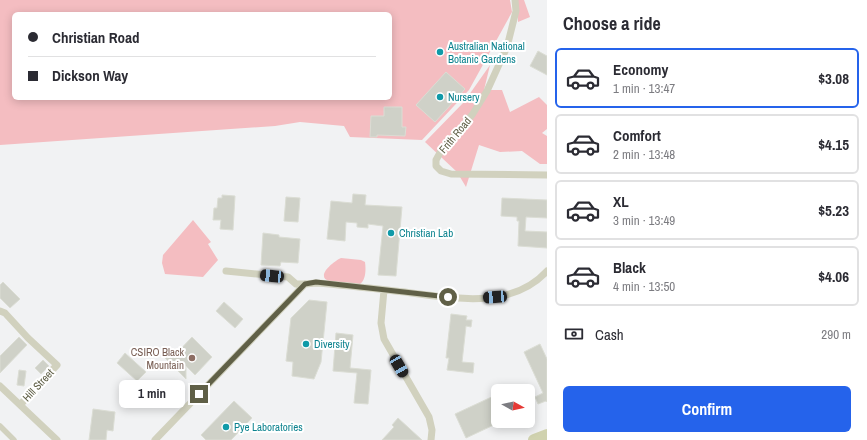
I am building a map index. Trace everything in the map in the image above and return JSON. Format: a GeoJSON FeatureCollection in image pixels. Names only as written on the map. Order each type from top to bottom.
{"type":"FeatureCollection","features":[{"type":"Feature","properties":{"kind":"main road"},"geometry":{"type":"LineString","coordinates":[[534,440],[547,435]]}},
{"type":"Feature","properties":{"kind":"street","name":"Frith Road"},"geometry":{"type":"LineString","coordinates":[[515,0],[516,11],[507,48],[487,91],[472,115],[441,151],[436,160],[436,166],[441,171],[451,174],[547,175]]}},
{"type":"Feature","properties":{"kind":"street"},"geometry":{"type":"LineString","coordinates":[[226,271],[288,278],[296,284],[316,282],[463,299],[508,295],[533,284],[547,271]]}},
{"type":"Feature","properties":{"kind":"street"},"geometry":{"type":"LineString","coordinates":[[155,440],[305,284]]}},
{"type":"Feature","properties":{"kind":"street"},"geometry":{"type":"LineString","coordinates":[[384,290],[381,324],[384,339],[429,417],[432,430],[431,440]]}},
{"type":"Feature","properties":{"kind":"street","name":"Hill Street"},"geometry":{"type":"LineString","coordinates":[[0,311],[5,313],[28,338],[57,365],[20,405]]}},
{"type":"Feature","properties":{"kind":"street"},"geometry":{"type":"LineString","coordinates":[[0,386],[57,440]]}},
{"type":"Feature","properties":{"kind":"street"},"geometry":{"type":"LineString","coordinates":[[0,426],[14,440]]}},
{"type":"Feature","properties":{"kind":"shaded area","name":"Australian National Botanic Gardens"},"geometry":{"type":"Polygon","coordinates":[[[0,0],[510,0],[512,12],[469,90],[422,140],[350,137],[344,126],[300,122],[275,126],[0,145],[0,0]]]}},
{"type":"Feature","properties":{"kind":"shaded area"},"geometry":{"type":"Polygon","coordinates":[[[518,0],[524,0],[530,17],[518,22],[518,0]]]}},
{"type":"Feature","properties":{"kind":"shaded area"},"geometry":{"type":"Polygon","coordinates":[[[490,65],[484,90],[502,90],[510,112],[539,97],[547,105],[547,129],[542,133],[547,136],[547,164],[540,164],[522,151],[500,152],[479,145],[466,187],[457,172],[425,142],[464,102],[490,65]]]}},
{"type":"Feature","properties":{"kind":"shaded area"},"geometry":{"type":"Polygon","coordinates":[[[193,220],[211,242],[208,244],[218,260],[203,277],[165,274],[162,263],[163,255],[193,220]]]}},
{"type":"Feature","properties":{"kind":"shaded area"},"geometry":{"type":"Polygon","coordinates":[[[341,258],[361,260],[365,262],[364,277],[360,284],[328,281],[324,277],[324,274],[328,268],[341,258]]]}},
{"type":"Feature","properties":{"kind":"building"},"geometry":{"type":"Polygon","coordinates":[[[538,51],[547,56],[547,75],[530,66],[538,51]]]}},
{"type":"Feature","properties":{"kind":"building","name":"Nursery"},"geometry":{"type":"Polygon","coordinates":[[[446,72],[465,89],[435,122],[416,105],[446,72]]]}},
{"type":"Feature","properties":{"kind":"building"},"geometry":{"type":"Polygon","coordinates":[[[384,107],[402,107],[402,127],[406,127],[405,136],[377,135],[377,137],[370,137],[371,116],[384,116],[384,107]]]}},
{"type":"Feature","properties":{"kind":"building","name":"Christian Lab"},"geometry":{"type":"Polygon","coordinates":[[[353,194],[366,195],[365,205],[402,207],[396,276],[378,275],[383,226],[368,224],[368,228],[357,227],[357,223],[346,222],[345,241],[327,239],[331,201],[352,203],[353,194]]]}},
{"type":"Feature","properties":{"kind":"building"},"geometry":{"type":"Polygon","coordinates":[[[222,195],[235,196],[233,230],[220,229],[221,220],[213,220],[214,208],[217,208],[218,198],[222,198],[222,195]]]}},
{"type":"Feature","properties":{"kind":"building"},"geometry":{"type":"Polygon","coordinates":[[[286,197],[300,198],[298,222],[284,221],[286,197]]]}},
{"type":"Feature","properties":{"kind":"building"},"geometry":{"type":"Polygon","coordinates":[[[502,198],[547,200],[547,218],[526,217],[525,231],[547,232],[547,248],[518,246],[519,221],[517,221],[517,217],[501,216],[502,198]]]}},
{"type":"Feature","properties":{"kind":"building"},"geometry":{"type":"Polygon","coordinates":[[[263,233],[279,235],[279,237],[300,239],[298,263],[281,262],[280,266],[261,265],[263,233]]]}},
{"type":"Feature","properties":{"kind":"building"},"geometry":{"type":"Polygon","coordinates":[[[3,282],[20,299],[10,308],[0,298],[0,285],[3,282]]]}},
{"type":"Feature","properties":{"kind":"building","name":"Diversity"},"geometry":{"type":"Polygon","coordinates":[[[309,300],[327,302],[321,362],[314,379],[292,376],[293,362],[286,361],[291,318],[309,300]]]}},
{"type":"Feature","properties":{"kind":"building"},"geometry":{"type":"Polygon","coordinates":[[[224,302],[243,319],[235,328],[216,311],[224,302]]]}},
{"type":"Feature","properties":{"kind":"building"},"geometry":{"type":"Polygon","coordinates":[[[451,314],[467,316],[466,320],[472,320],[471,327],[466,326],[462,362],[474,363],[473,373],[447,370],[449,358],[446,358],[451,314]]]}},
{"type":"Feature","properties":{"kind":"building"},"geometry":{"type":"Polygon","coordinates":[[[336,333],[353,335],[350,368],[371,370],[368,404],[354,403],[357,373],[333,371],[336,333]]]}},
{"type":"Feature","properties":{"kind":"building"},"geometry":{"type":"Polygon","coordinates":[[[19,337],[27,345],[0,373],[0,356],[19,337]]]}},
{"type":"Feature","properties":{"kind":"building","name":"CSIRO Black Mountain"},"geometry":{"type":"Polygon","coordinates":[[[192,337],[212,357],[195,375],[186,366],[186,379],[161,354],[164,350],[172,358],[192,337]]]}},
{"type":"Feature","properties":{"kind":"building"},"geometry":{"type":"Polygon","coordinates":[[[540,344],[547,359],[547,402],[538,404],[535,397],[543,393],[524,352],[540,344]]]}},
{"type":"Feature","properties":{"kind":"building"},"geometry":{"type":"Polygon","coordinates":[[[125,353],[146,372],[137,381],[117,363],[125,353]]]}},
{"type":"Feature","properties":{"kind":"building"},"geometry":{"type":"Polygon","coordinates":[[[43,360],[49,366],[41,374],[35,368],[43,360]]]}},
{"type":"Feature","properties":{"kind":"building"},"geometry":{"type":"Polygon","coordinates":[[[19,370],[26,371],[24,386],[17,385],[19,370]]]}},
{"type":"Feature","properties":{"kind":"building"},"geometry":{"type":"Polygon","coordinates":[[[491,397],[491,426],[466,438],[455,414],[491,397]]]}},
{"type":"Feature","properties":{"kind":"building","name":"Pye Laboratories"},"geometry":{"type":"Polygon","coordinates":[[[234,401],[252,418],[231,440],[206,440],[201,435],[234,401]]]}},
{"type":"Feature","properties":{"kind":"building"},"geometry":{"type":"Polygon","coordinates":[[[93,409],[115,412],[113,431],[107,430],[106,440],[89,440],[93,409]]]}},
{"type":"Feature","properties":{"kind":"building"},"geometry":{"type":"Polygon","coordinates":[[[398,418],[422,440],[382,440],[394,427],[392,425],[398,418]]]}},
{"type":"Feature","properties":{"kind":"place","name":"Australian National Botanic Gardens"},"geometry":{"type":"Point","coordinates":[440,52]}},
{"type":"Feature","properties":{"kind":"place","name":"Nursery"},"geometry":{"type":"Point","coordinates":[440,97]}},
{"type":"Feature","properties":{"kind":"place","name":"Christian Lab"},"geometry":{"type":"Point","coordinates":[391,233]}},
{"type":"Feature","properties":{"kind":"place","name":"Diversity"},"geometry":{"type":"Point","coordinates":[306,344]}},
{"type":"Feature","properties":{"kind":"place","name":"CSIRO Black Mountain"},"geometry":{"type":"Point","coordinates":[192,358]}},
{"type":"Feature","properties":{"kind":"place","name":"Pye Laboratories"},"geometry":{"type":"Point","coordinates":[226,427]}},
{"type":"Feature","properties":{"kind":"route"},"geometry":{"type":"LineString","coordinates":[[199,394],[305,284],[316,282],[448,297]]}}]}
